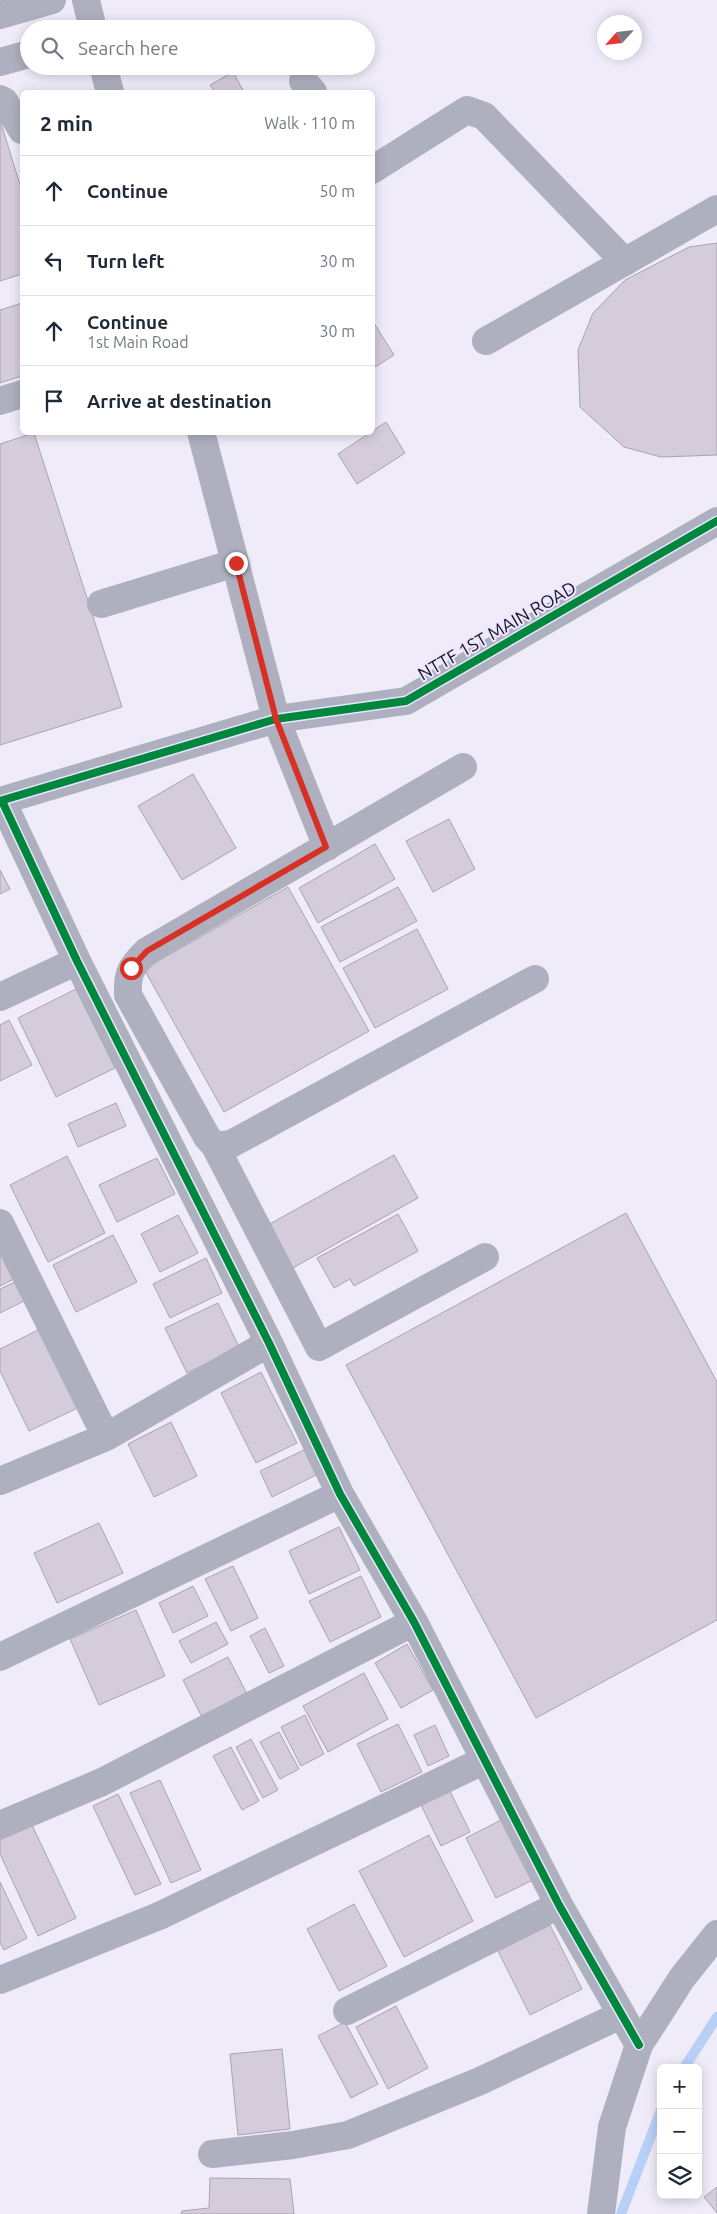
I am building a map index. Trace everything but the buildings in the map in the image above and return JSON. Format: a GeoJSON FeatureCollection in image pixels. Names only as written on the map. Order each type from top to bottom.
{"type":"FeatureCollection","features":[{"type":"Feature","properties":{"kind":"street"},"geometry":{"type":"LineString","coordinates":[[0,16],[52,0]]}},
{"type":"Feature","properties":{"kind":"street"},"geometry":{"type":"LineString","coordinates":[[86,0],[91,20]]}},
{"type":"Feature","properties":{"kind":"street"},"geometry":{"type":"LineString","coordinates":[[0,62],[20,56]]}},
{"type":"Feature","properties":{"kind":"street"},"geometry":{"type":"LineString","coordinates":[[105,75],[109,90]]}},
{"type":"Feature","properties":{"kind":"street"},"geometry":{"type":"LineString","coordinates":[[0,99],[4,101],[20,127]]}},
{"type":"Feature","properties":{"kind":"street"},"geometry":{"type":"LineString","coordinates":[[375,165],[466,110],[484,116],[625,262]]}},
{"type":"Feature","properties":{"kind":"street"},"geometry":{"type":"LineString","coordinates":[[486,340],[717,209]]}},
{"type":"Feature","properties":{"kind":"street"},"geometry":{"type":"LineString","coordinates":[[0,401],[20,395]]}},
{"type":"Feature","properties":{"kind":"street"},"geometry":{"type":"LineString","coordinates":[[202,435],[276,719],[326,847]]}},
{"type":"Feature","properties":{"kind":"street","name":"NTTF 1ST MAIN ROAD"},"geometry":{"type":"LineString","coordinates":[[1,801],[276,719],[406,701],[717,521]]}},
{"type":"Feature","properties":{"kind":"street"},"geometry":{"type":"LineString","coordinates":[[101,604],[236,563]]}},
{"type":"Feature","properties":{"kind":"street"},"geometry":{"type":"LineString","coordinates":[[463,767],[147,951],[131,968],[127,980],[128,995],[207,1137],[215,1146],[319,1347],[485,1257]]}},
{"type":"Feature","properties":{"kind":"street"},"geometry":{"type":"LineString","coordinates":[[1,801],[78,961],[269,1343],[340,1494],[414,1622],[559,1905],[639,2046]]}},
{"type":"Feature","properties":{"kind":"street"},"geometry":{"type":"LineString","coordinates":[[0,997],[78,961]]}},
{"type":"Feature","properties":{"kind":"street"},"geometry":{"type":"LineString","coordinates":[[215,1146],[231,1144],[535,979]]}},
{"type":"Feature","properties":{"kind":"street"},"geometry":{"type":"LineString","coordinates":[[0,1223],[106,1437]]}},
{"type":"Feature","properties":{"kind":"street"},"geometry":{"type":"LineString","coordinates":[[0,1481],[106,1437],[269,1343]]}},
{"type":"Feature","properties":{"kind":"street"},"geometry":{"type":"LineString","coordinates":[[0,1657],[340,1494]]}},
{"type":"Feature","properties":{"kind":"street"},"geometry":{"type":"LineString","coordinates":[[0,1825],[102,1782],[414,1622]]}},
{"type":"Feature","properties":{"kind":"street"},"geometry":{"type":"LineString","coordinates":[[0,1980],[159,1916],[485,1760]]}},
{"type":"Feature","properties":{"kind":"street"},"geometry":{"type":"LineString","coordinates":[[347,2011],[559,1905]]}},
{"type":"Feature","properties":{"kind":"street"},"geometry":{"type":"LineString","coordinates":[[601,2214],[612,2127],[639,2046],[682,1978],[717,1934]]}},
{"type":"Feature","properties":{"kind":"street"},"geometry":{"type":"LineString","coordinates":[[212,2154],[293,2145],[348,2135],[480,2082],[621,2015]]}},
{"type":"Feature","properties":{"kind":"waterway"},"geometry":{"type":"LineString","coordinates":[[687,2064],[717,2017]]}},
{"type":"Feature","properties":{"kind":"waterway"},"geometry":{"type":"LineString","coordinates":[[621,2214],[657,2120]]}},
{"type":"Feature","properties":{"kind":"cycle path"},"geometry":{"type":"LineString","coordinates":[[0,801],[276,719],[406,701],[717,521]]}},
{"type":"Feature","properties":{"kind":"cycle path"},"geometry":{"type":"LineString","coordinates":[[2,801],[77,961],[269,1343],[340,1494],[414,1622],[559,1905],[639,2045]]}},
{"type":"Feature","properties":{"kind":"route"},"geometry":{"type":"LineString","coordinates":[[131,968],[147,951],[326,847],[276,719],[236,563]]}}]}
